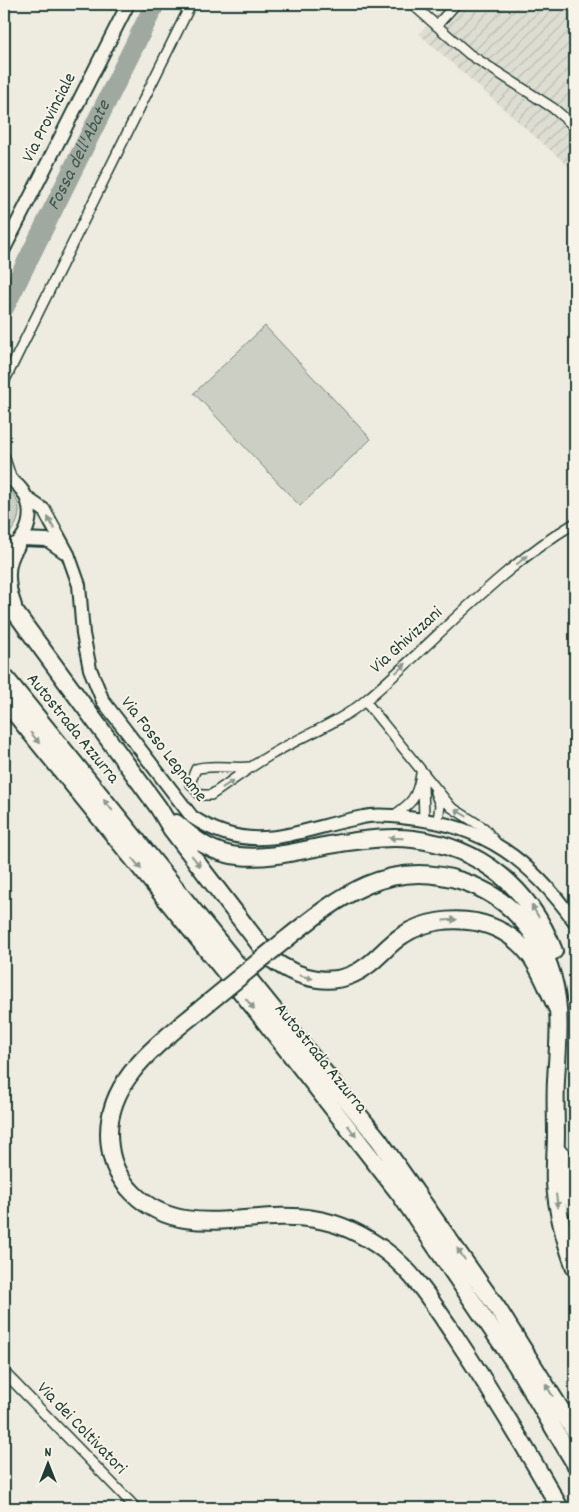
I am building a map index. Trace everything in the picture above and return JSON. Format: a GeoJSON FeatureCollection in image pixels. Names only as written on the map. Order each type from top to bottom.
{"type":"FeatureCollection","features":[{"type":"Feature","properties":{"kind":"highway"},"geometry":{"type":"LineString","coordinates":[[14,546],[9,556],[7,590],[18,618]]}},
{"type":"Feature","properties":{"kind":"highway"},"geometry":{"type":"LineString","coordinates":[[4,597],[158,807],[172,830],[270,958],[297,975],[324,980],[349,976],[369,965],[395,941],[414,928],[440,921],[466,920],[494,928],[519,943],[532,958],[558,1010]]}},
{"type":"Feature","properties":{"kind":"highway","name":"Autostrada Azzurra"},"geometry":{"type":"LineString","coordinates":[[4,676],[379,1140],[498,1309],[575,1432]]}},
{"type":"Feature","properties":{"kind":"highway","name":"Autostrada Azzurra"},"geometry":{"type":"LineString","coordinates":[[4,700],[255,1009],[399,1193],[516,1365],[575,1464]]}},
{"type":"Feature","properties":{"kind":"highway"},"geometry":{"type":"LineString","coordinates":[[158,807],[203,844],[220,852],[239,856],[271,855],[391,838],[429,842],[464,853],[505,878],[535,911],[551,942],[558,965],[556,990],[559,1032],[554,1171],[557,1199],[565,1239],[575,1268]]}},
{"type":"Feature","properties":{"kind":"highway"},"geometry":{"type":"LineString","coordinates":[[556,990],[547,959],[530,928],[518,914],[484,890],[440,876],[400,875],[361,886],[338,899],[285,940],[197,1012],[139,1064],[115,1098],[109,1116],[109,1146],[114,1163],[126,1186],[152,1208],[180,1220],[198,1222],[266,1217],[313,1218],[350,1230],[383,1249],[411,1275],[434,1305],[484,1380],[560,1508]]}},
{"type":"Feature","properties":{"kind":"highway"},"geometry":{"type":"LineString","coordinates":[[556,1135],[575,1208]]}},
{"type":"Feature","properties":{"kind":"street","name":"Via Provinciale"},"geometry":{"type":"LineString","coordinates":[[4,249],[128,4]]}},
{"type":"Feature","properties":{"kind":"street"},"geometry":{"type":"LineString","coordinates":[[4,382],[191,4]]}},
{"type":"Feature","properties":{"kind":"street"},"geometry":{"type":"LineString","coordinates":[[412,4],[468,54],[553,108],[575,126]]}},
{"type":"Feature","properties":{"kind":"street"},"geometry":{"type":"LineString","coordinates":[[437,25],[456,4]]}},
{"type":"Feature","properties":{"kind":"street"},"geometry":{"type":"LineString","coordinates":[[4,456],[8,478]]}},
{"type":"Feature","properties":{"kind":"street","name":"Via Fosso Legname"},"geometry":{"type":"LineString","coordinates":[[8,478],[21,488],[28,499],[44,510],[68,554],[79,585],[83,634],[90,669],[103,701],[192,817],[210,829],[230,836],[254,840],[276,837],[365,816],[393,816],[438,821],[464,829],[497,844],[535,874],[575,922]]}},
{"type":"Feature","properties":{"kind":"street"},"geometry":{"type":"LineString","coordinates":[[14,546],[30,519],[28,499]]}},
{"type":"Feature","properties":{"kind":"street","name":"Via Ghivizzani"},"geometry":{"type":"LineString","coordinates":[[250,768],[226,769],[204,766],[196,769],[190,782],[200,795],[210,795],[250,768],[334,722],[365,701],[499,579],[542,543],[575,523]]}},
{"type":"Feature","properties":{"kind":"street"},"geometry":{"type":"LineString","coordinates":[[14,546],[47,540],[68,554]]}},
{"type":"Feature","properties":{"kind":"street"},"geometry":{"type":"LineString","coordinates":[[365,701],[436,793],[440,805],[438,821]]}},
{"type":"Feature","properties":{"kind":"street"},"geometry":{"type":"LineString","coordinates":[[393,816],[412,802],[423,775]]}},
{"type":"Feature","properties":{"kind":"street"},"geometry":{"type":"LineString","coordinates":[[423,775],[424,819]]}},
{"type":"Feature","properties":{"kind":"street"},"geometry":{"type":"LineString","coordinates":[[423,775],[451,807],[484,828],[497,844]]}},
{"type":"Feature","properties":{"kind":"street","name":"Via dei Coltivatori"},"geometry":{"type":"LineString","coordinates":[[4,1372],[136,1508]]}},
{"type":"Feature","properties":{"kind":"shaded area"},"geometry":{"type":"Polygon","coordinates":[[[446,4],[575,4],[575,172],[419,34],[446,4]]]}},
{"type":"Feature","properties":{"kind":"green space"},"geometry":{"type":"Polygon","coordinates":[[[265,326],[371,439],[300,506],[194,393],[265,326]]]}},
{"type":"Feature","properties":{"kind":"green space"},"geometry":{"type":"Polygon","coordinates":[[[4,487],[16,498],[19,512],[15,526],[4,538],[4,487]]]}},
{"type":"Feature","properties":{"kind":"waterway","name":"Fossa dell'Abate"},"geometry":{"type":"LineString","coordinates":[[4,308],[155,4]]}}]}
